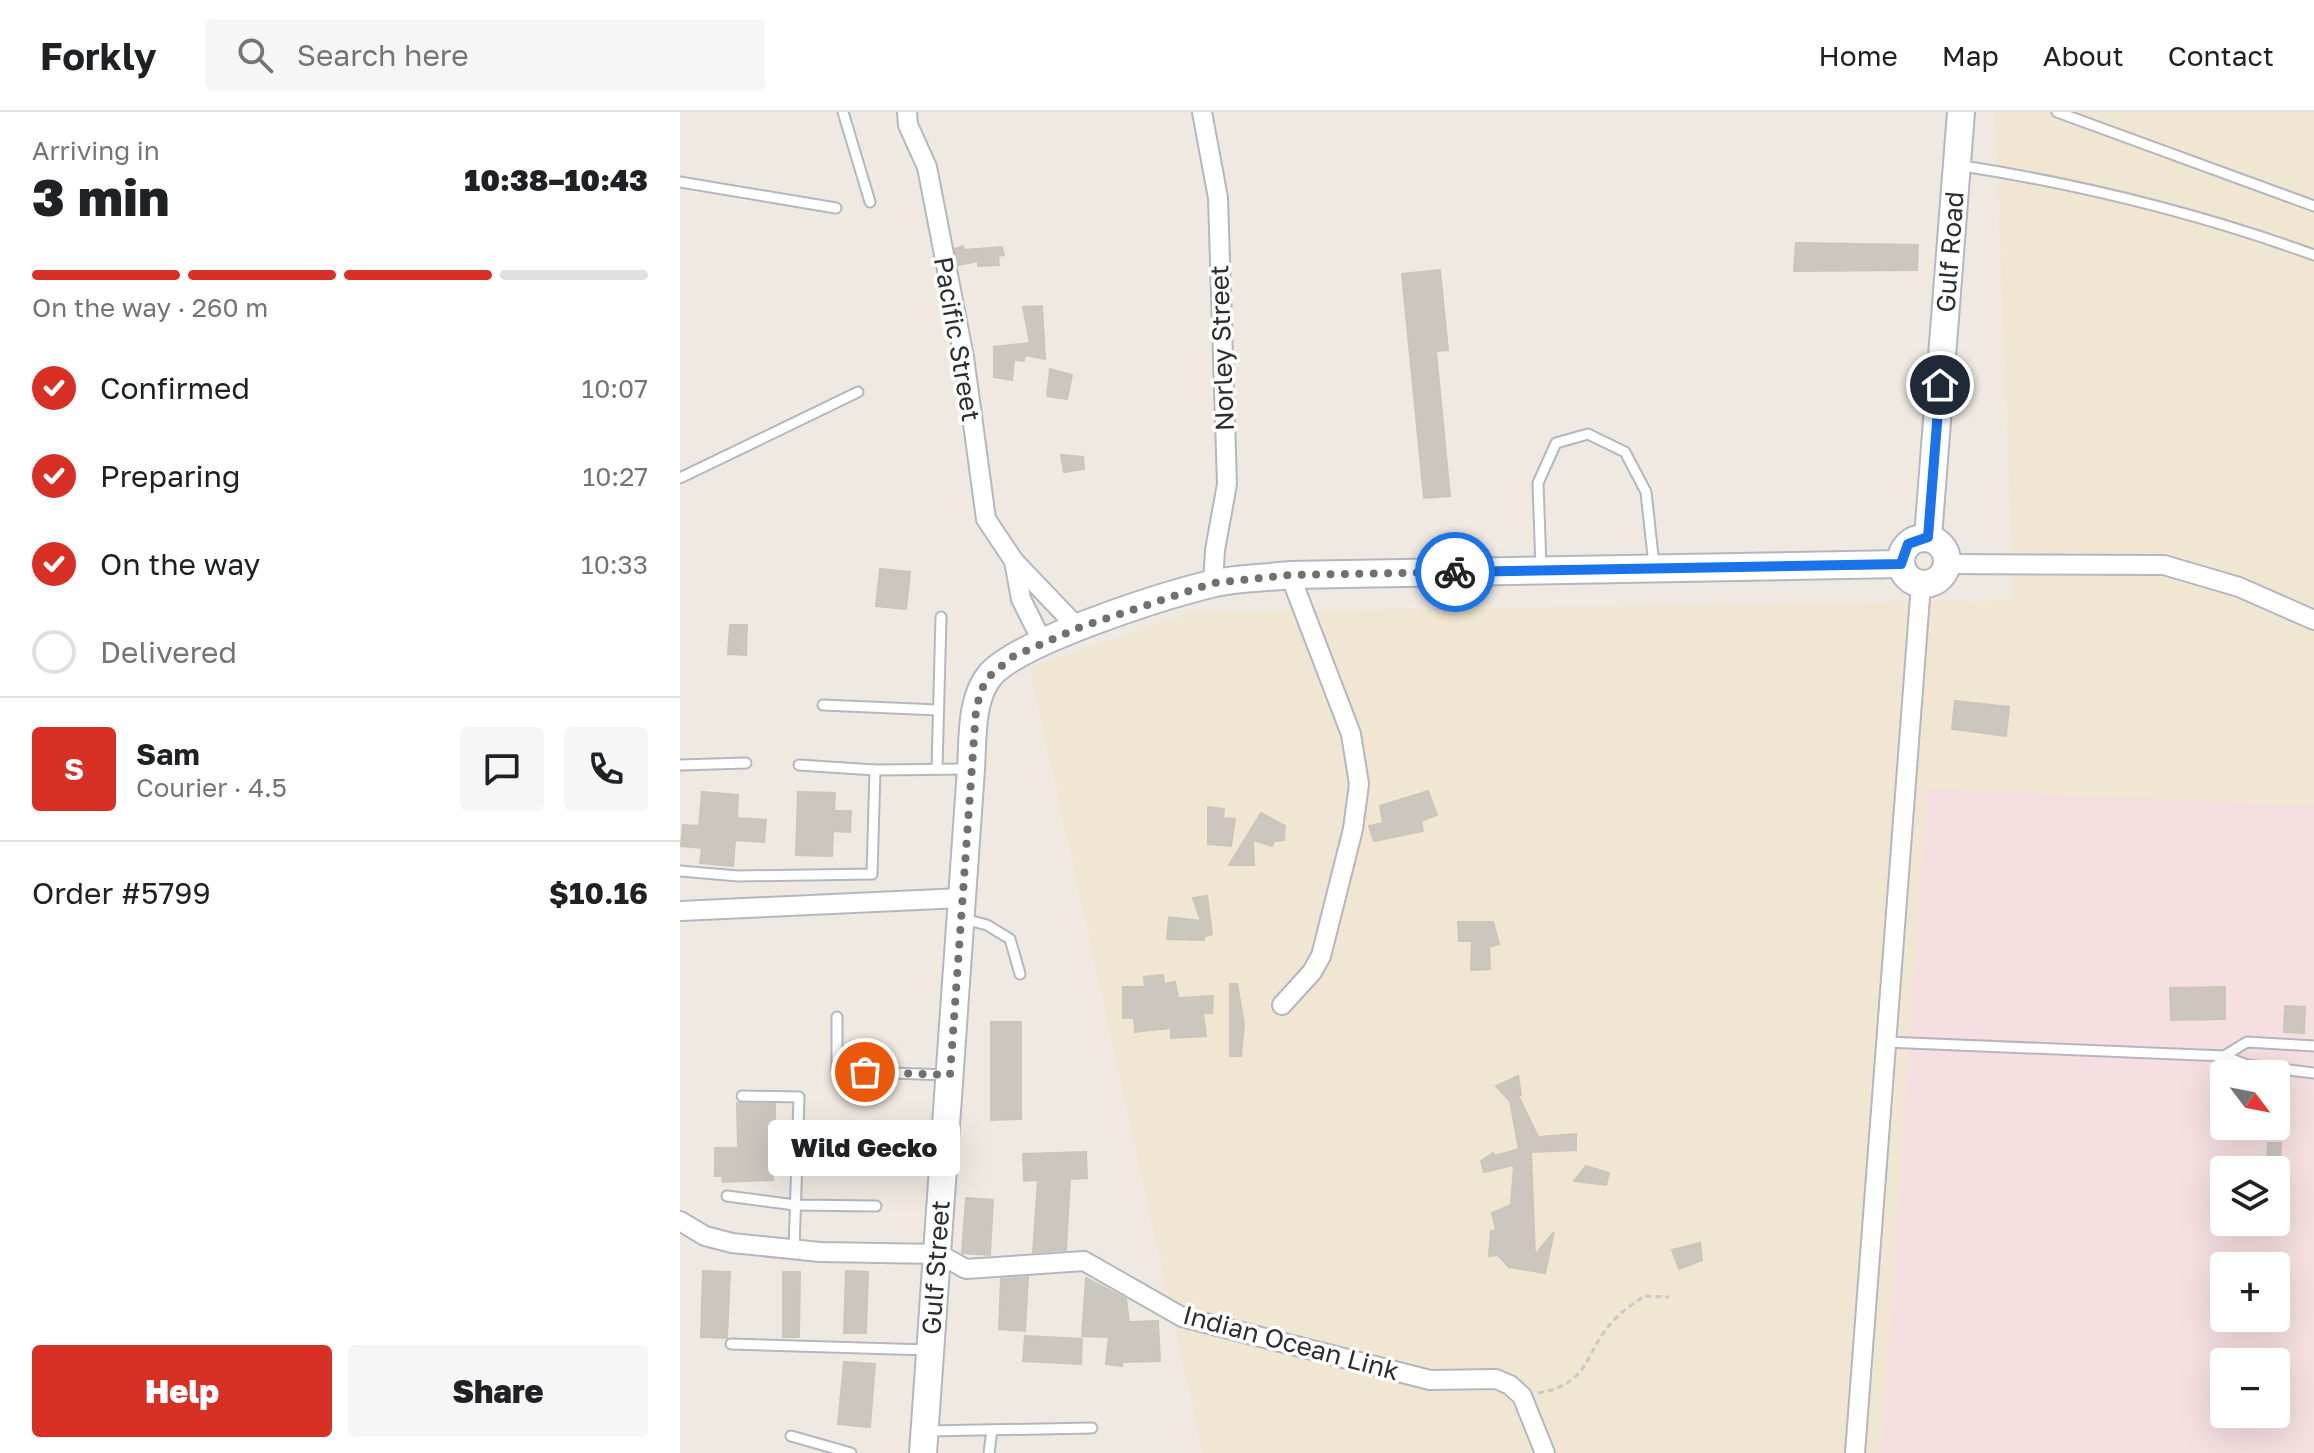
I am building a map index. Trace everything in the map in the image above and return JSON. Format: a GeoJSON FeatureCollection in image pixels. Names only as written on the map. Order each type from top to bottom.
{"type":"FeatureCollection","features":[{"type":"Feature","properties":{"kind":"street","name":"Pacific Street"},"geometry":{"type":"LineString","coordinates":[[907,112],[908,125],[927,167],[964,357],[986,519],[1014,561],[1078,628]]}},
{"type":"Feature","properties":{"kind":"street","name":"Norley Street"},"geometry":{"type":"LineString","coordinates":[[1202,112],[1218,198],[1227,484],[1215,550],[1213,583]]}},
{"type":"Feature","properties":{"kind":"street","name":"Gulf Road"},"geometry":{"type":"LineString","coordinates":[[1928,537],[1961,112]]}},
{"type":"Feature","properties":{"kind":"street"},"geometry":{"type":"LineString","coordinates":[[1928,537],[1945,550],[1948,564],[1935,582],[1921,584],[1908,577],[1901,564],[1908,544],[1928,537]]}},
{"type":"Feature","properties":{"kind":"street","name":"Pacific Street"},"geometry":{"type":"LineString","coordinates":[[1014,561],[1021,599],[1043,643]]}},
{"type":"Feature","properties":{"kind":"street","name":"Gulf Street"},"geometry":{"type":"LineString","coordinates":[[924,1442],[971,769],[981,690],[991,675],[1012,657],[1078,628],[1213,583],[1290,575],[1901,564]]}},
{"type":"Feature","properties":{"kind":"street"},"geometry":{"type":"LineString","coordinates":[[1948,564],[2164,565],[2239,587],[2314,620]]}},
{"type":"Feature","properties":{"kind":"street"},"geometry":{"type":"LineString","coordinates":[[1282,1005],[1312,972],[1321,956],[1353,829],[1359,784],[1351,734],[1290,575]]}},
{"type":"Feature","properties":{"kind":"street"},"geometry":{"type":"LineString","coordinates":[[1855,1453],[1921,584]]}},
{"type":"Feature","properties":{"kind":"street"},"geometry":{"type":"LineString","coordinates":[[680,911],[961,908]]}},
{"type":"Feature","properties":{"kind":"street","name":"Indian Ocean Link"},"geometry":{"type":"LineString","coordinates":[[680,1221],[705,1236],[732,1243],[794,1249],[939,1254],[966,1269],[1084,1261],[1097,1265],[1116,1282],[1182,1317],[1430,1380],[1496,1379],[1510,1385],[1522,1396]]}},
{"type":"Feature","properties":{"kind":"street"},"geometry":{"type":"LineString","coordinates":[[1522,1396],[1545,1453]]}},
{"type":"Feature","properties":{"kind":"lane"},"geometry":{"type":"LineString","coordinates":[[843,112],[870,202]]}},
{"type":"Feature","properties":{"kind":"lane"},"geometry":{"type":"LineString","coordinates":[[2057,112],[2314,206]]}},
{"type":"Feature","properties":{"kind":"lane"},"geometry":{"type":"LineString","coordinates":[[1956,165],[2048,179],[2149,203],[2250,232],[2314,255]]}},
{"type":"Feature","properties":{"kind":"lane"},"geometry":{"type":"LineString","coordinates":[[680,182],[836,208]]}},
{"type":"Feature","properties":{"kind":"lane"},"geometry":{"type":"LineString","coordinates":[[680,478],[858,392]]}},
{"type":"Feature","properties":{"kind":"lane"},"geometry":{"type":"LineString","coordinates":[[1541,570],[1538,483],[1556,443],[1588,434],[1625,452],[1646,492],[1654,568]]}},
{"type":"Feature","properties":{"kind":"lane"},"geometry":{"type":"LineString","coordinates":[[937,769],[941,617]]}},
{"type":"Feature","properties":{"kind":"lane"},"geometry":{"type":"LineString","coordinates":[[823,705],[938,710]]}},
{"type":"Feature","properties":{"kind":"lane"},"geometry":{"type":"LineString","coordinates":[[680,765],[746,763]]}},
{"type":"Feature","properties":{"kind":"lane"},"geometry":{"type":"LineString","coordinates":[[799,765],[875,770],[971,769]]}},
{"type":"Feature","properties":{"kind":"lane"},"geometry":{"type":"LineString","coordinates":[[680,871],[738,876],[872,874],[875,770]]}},
{"type":"Feature","properties":{"kind":"lane"},"geometry":{"type":"LineString","coordinates":[[961,908],[1010,939],[1020,974]]}},
{"type":"Feature","properties":{"kind":"lane"},"geometry":{"type":"LineString","coordinates":[[837,1017],[837,1071],[950,1075]]}},
{"type":"Feature","properties":{"kind":"lane"},"geometry":{"type":"LineString","coordinates":[[1886,1042],[2224,1056],[2247,1065],[2314,1073]]}},
{"type":"Feature","properties":{"kind":"lane"},"geometry":{"type":"LineString","coordinates":[[2224,1056],[2247,1042],[2314,1046]]}},
{"type":"Feature","properties":{"kind":"lane"},"geometry":{"type":"LineString","coordinates":[[742,1096],[799,1097],[794,1249]]}},
{"type":"Feature","properties":{"kind":"lane"},"geometry":{"type":"LineString","coordinates":[[727,1196],[795,1205],[876,1206]]}},
{"type":"Feature","properties":{"kind":"lane"},"geometry":{"type":"LineString","coordinates":[[731,1344],[932,1350]]}},
{"type":"Feature","properties":{"kind":"lane"},"geometry":{"type":"LineString","coordinates":[[924,1442],[992,1430],[1092,1428]]}},
{"type":"Feature","properties":{"kind":"lane"},"geometry":{"type":"LineString","coordinates":[[989,1453],[992,1430]]}},
{"type":"Feature","properties":{"kind":"lane"},"geometry":{"type":"LineString","coordinates":[[791,1436],[851,1453]]}},
{"type":"Feature","properties":{"kind":"path"},"geometry":{"type":"LineString","coordinates":[[1522,1396],[1568,1385],[1584,1368],[1615,1319],[1644,1296],[1669,1297]]}},
{"type":"Feature","properties":{"kind":"shaded area"},"geometry":{"type":"Polygon","coordinates":[[[1995,112],[2314,112],[2314,1453],[1203,1453],[1030,668],[1190,613],[2014,600],[1995,112]]]}},
{"type":"Feature","properties":{"kind":"shaded area"},"geometry":{"type":"Polygon","coordinates":[[[1927,789],[2314,806],[2314,1453],[1881,1453],[1927,789]]]}},
{"type":"Feature","properties":{"kind":"building"},"geometry":{"type":"Polygon","coordinates":[[[1796,243],[1918,245],[1917,270],[1794,271],[1796,243]]]}},
{"type":"Feature","properties":{"kind":"building"},"geometry":{"type":"Polygon","coordinates":[[[963,246],[964,250],[1002,247],[1004,255],[998,256],[999,265],[978,266],[978,261],[958,265],[955,249],[963,246]]]}},
{"type":"Feature","properties":{"kind":"building"},"geometry":{"type":"Polygon","coordinates":[[[1440,270],[1448,350],[1436,351],[1450,496],[1424,498],[1402,274],[1440,270]]]}},
{"type":"Feature","properties":{"kind":"building"},"geometry":{"type":"Polygon","coordinates":[[[1042,306],[1045,359],[1025,355],[1024,361],[1014,360],[1012,380],[994,377],[994,347],[1030,343],[1023,307],[1042,306]]]}},
{"type":"Feature","properties":{"kind":"building"},"geometry":{"type":"Polygon","coordinates":[[[1050,369],[1072,375],[1067,399],[1047,396],[1050,369]]]}},
{"type":"Feature","properties":{"kind":"building"},"geometry":{"type":"Polygon","coordinates":[[[1061,455],[1083,457],[1084,469],[1064,472],[1061,455]]]}},
{"type":"Feature","properties":{"kind":"building"},"geometry":{"type":"Polygon","coordinates":[[[880,569],[910,572],[906,609],[876,606],[880,569]]]}},
{"type":"Feature","properties":{"kind":"building"},"geometry":{"type":"Polygon","coordinates":[[[730,625],[747,625],[746,655],[728,654],[730,625]]]}},
{"type":"Feature","properties":{"kind":"building"},"geometry":{"type":"Polygon","coordinates":[[[1955,701],[2009,707],[2006,736],[1952,729],[1955,701]]]}},
{"type":"Feature","properties":{"kind":"building"},"geometry":{"type":"Polygon","coordinates":[[[1428,791],[1437,815],[1421,821],[1423,831],[1374,841],[1369,826],[1383,823],[1380,806],[1428,791]]]}},
{"type":"Feature","properties":{"kind":"building"},"geometry":{"type":"Polygon","coordinates":[[[702,792],[738,795],[737,818],[766,820],[764,842],[735,840],[733,866],[700,863],[702,848],[681,846],[683,825],[699,826],[702,792]]]}},
{"type":"Feature","properties":{"kind":"building"},"geometry":{"type":"Polygon","coordinates":[[[798,792],[835,793],[834,811],[851,811],[850,832],[833,831],[832,856],[796,855],[798,792]]]}},
{"type":"Feature","properties":{"kind":"building"},"geometry":{"type":"Polygon","coordinates":[[[1208,807],[1224,809],[1223,818],[1235,819],[1231,846],[1208,844],[1208,807]]]}},
{"type":"Feature","properties":{"kind":"building"},"geometry":{"type":"Polygon","coordinates":[[[1261,813],[1285,826],[1284,840],[1274,841],[1272,846],[1253,840],[1254,865],[1229,865],[1261,813]]]}},
{"type":"Feature","properties":{"kind":"building"},"geometry":{"type":"Polygon","coordinates":[[[1207,896],[1212,934],[1207,936],[1205,930],[1204,940],[1167,939],[1169,917],[1201,921],[1193,898],[1207,896]]]}},
{"type":"Feature","properties":{"kind":"building"},"geometry":{"type":"Polygon","coordinates":[[[1458,922],[1493,922],[1499,944],[1489,947],[1490,969],[1471,970],[1472,941],[1459,941],[1458,922]]]}},
{"type":"Feature","properties":{"kind":"building"},"geometry":{"type":"Polygon","coordinates":[[[1163,975],[1164,984],[1175,982],[1178,998],[1213,996],[1212,1013],[1203,1013],[1206,1036],[1171,1038],[1171,1028],[1135,1032],[1134,1018],[1123,1018],[1123,987],[1145,987],[1144,977],[1163,975]]]}},
{"type":"Feature","properties":{"kind":"building"},"geometry":{"type":"Polygon","coordinates":[[[1230,984],[1237,984],[1244,1024],[1241,1056],[1230,1056],[1230,984]]]}},
{"type":"Feature","properties":{"kind":"building"},"geometry":{"type":"Polygon","coordinates":[[[2225,987],[2225,1019],[2171,1020],[2170,988],[2225,987]]]}},
{"type":"Feature","properties":{"kind":"building"},"geometry":{"type":"Polygon","coordinates":[[[2285,1006],[2305,1007],[2304,1033],[2284,1032],[2285,1006]]]}},
{"type":"Feature","properties":{"kind":"building"},"geometry":{"type":"Polygon","coordinates":[[[991,1022],[1021,1022],[1021,1119],[991,1120],[991,1022]]]}},
{"type":"Feature","properties":{"kind":"building"},"geometry":{"type":"Polygon","coordinates":[[[1518,1076],[1521,1095],[1518,1095],[1538,1137],[1576,1134],[1576,1150],[1531,1152],[1535,1255],[1554,1232],[1545,1273],[1509,1267],[1498,1255],[1489,1256],[1491,1231],[1496,1230],[1492,1213],[1511,1205],[1514,1165],[1484,1172],[1481,1161],[1493,1153],[1494,1156],[1519,1149],[1510,1101],[1496,1086],[1518,1076]]]}},
{"type":"Feature","properties":{"kind":"building"},"geometry":{"type":"Polygon","coordinates":[[[737,1103],[775,1104],[778,1127],[787,1126],[788,1162],[773,1162],[773,1180],[723,1182],[722,1176],[715,1176],[715,1148],[738,1148],[737,1103]]]}},
{"type":"Feature","properties":{"kind":"building"},"geometry":{"type":"Polygon","coordinates":[[[2268,1143],[2281,1143],[2280,1156],[2267,1156],[2268,1143]]]}},
{"type":"Feature","properties":{"kind":"building"},"geometry":{"type":"Polygon","coordinates":[[[1086,1152],[1087,1178],[1070,1179],[1066,1250],[1033,1252],[1038,1180],[1024,1181],[1023,1154],[1086,1152]]]}},
{"type":"Feature","properties":{"kind":"building"},"geometry":{"type":"Polygon","coordinates":[[[1586,1166],[1609,1173],[1606,1185],[1574,1181],[1586,1166]]]}},
{"type":"Feature","properties":{"kind":"building"},"geometry":{"type":"Polygon","coordinates":[[[966,1198],[993,1200],[990,1255],[962,1253],[966,1198]]]}},
{"type":"Feature","properties":{"kind":"building"},"geometry":{"type":"Polygon","coordinates":[[[1700,1243],[1702,1260],[1679,1269],[1672,1250],[1700,1243]]]}},
{"type":"Feature","properties":{"kind":"building"},"geometry":{"type":"Polygon","coordinates":[[[703,1271],[730,1272],[727,1338],[701,1337],[703,1271]]]}},
{"type":"Feature","properties":{"kind":"building"},"geometry":{"type":"Polygon","coordinates":[[[846,1271],[868,1272],[866,1333],[844,1333],[846,1271]]]}},
{"type":"Feature","properties":{"kind":"building"},"geometry":{"type":"Polygon","coordinates":[[[783,1272],[800,1272],[799,1337],[783,1337],[783,1272]]]}},
{"type":"Feature","properties":{"kind":"building"},"geometry":{"type":"Polygon","coordinates":[[[1028,1277],[1025,1331],[999,1329],[1001,1279],[1028,1277]]]}},
{"type":"Feature","properties":{"kind":"building"},"geometry":{"type":"Polygon","coordinates":[[[1086,1278],[1126,1299],[1129,1322],[1158,1321],[1160,1361],[1122,1362],[1122,1366],[1106,1364],[1109,1337],[1082,1336],[1086,1278]]]}},
{"type":"Feature","properties":{"kind":"building"},"geometry":{"type":"Polygon","coordinates":[[[1025,1336],[1082,1339],[1081,1364],[1023,1361],[1025,1336]]]}},
{"type":"Feature","properties":{"kind":"building"},"geometry":{"type":"Polygon","coordinates":[[[844,1362],[875,1364],[870,1427],[838,1424],[844,1362]]]}},
{"type":"Feature","properties":{"kind":"way so far"},"geometry":{"type":"LineString","coordinates":[[865,1072],[950,1075],[976,710],[981,690],[991,675],[1012,657],[1078,628],[1213,583],[1290,575],[1455,572]]}},
{"type":"Feature","properties":{"kind":"place","name":"Wild Gecko"},"geometry":{"type":"Point","coordinates":[865,1072]}},
{"type":"Feature","properties":{"kind":"route"},"geometry":{"type":"LineString","coordinates":[[1455,572],[1901,564],[1903,550],[1908,544],[1914,539],[1928,537],[1940,385]]}}]}
